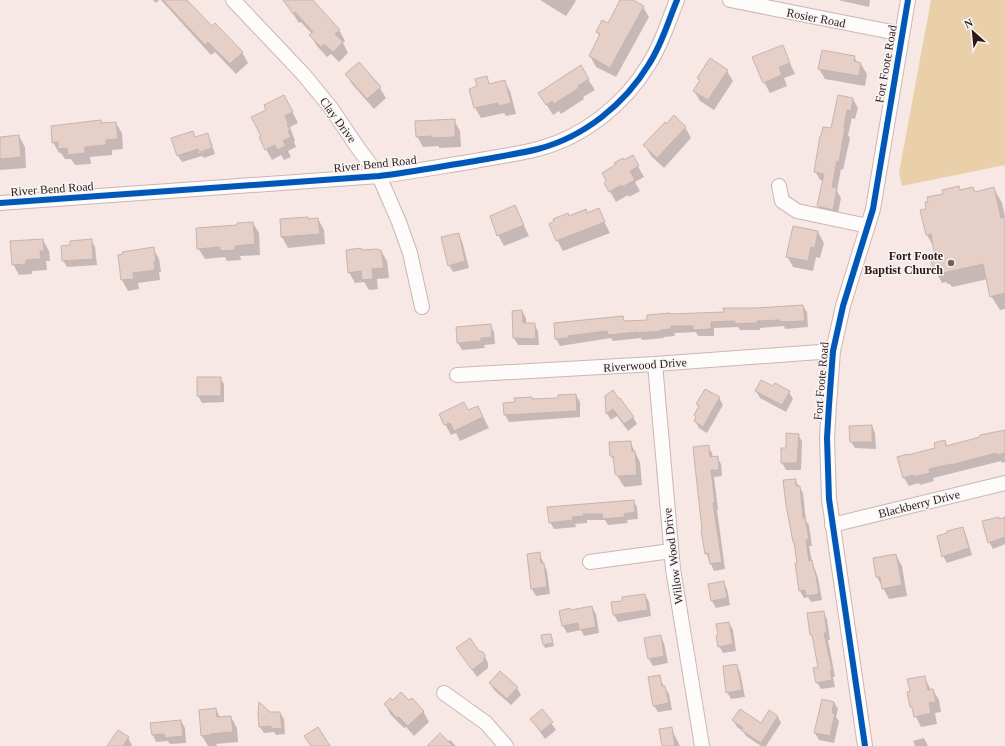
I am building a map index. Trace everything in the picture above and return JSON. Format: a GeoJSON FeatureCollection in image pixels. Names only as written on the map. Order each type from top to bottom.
{"type":"FeatureCollection","features":[{"type":"Feature","properties":{"kind":"street","name":"Clay Drive"},"geometry":{"type":"LineString","coordinates":[[233,0],[304,75],[331,108],[379,176],[399,222],[410,253],[422,306]]}},
{"type":"Feature","properties":{"kind":"street","name":"River Bend Road"},"geometry":{"type":"LineString","coordinates":[[0,203],[379,176],[418,171],[539,148],[580,131],[601,118],[619,102],[637,82],[649,65],[660,43],[676,0]]}},
{"type":"Feature","properties":{"kind":"street","name":"Rosier Road"},"geometry":{"type":"LineString","coordinates":[[730,0],[902,34]]}},
{"type":"Feature","properties":{"kind":"street","name":"Fort Foote Road"},"geometry":{"type":"LineString","coordinates":[[865,746],[853,656],[832,525],[829,499],[827,438],[833,351],[843,306],[873,209],[883,141],[908,0]]}},
{"type":"Feature","properties":{"kind":"street"},"geometry":{"type":"LineString","coordinates":[[779,186],[782,201],[797,211],[868,226]]}},
{"type":"Feature","properties":{"kind":"street","name":"Riverwood Drive"},"geometry":{"type":"LineString","coordinates":[[458,375],[655,364],[833,351]]}},
{"type":"Feature","properties":{"kind":"street","name":"Willow Wood Drive"},"geometry":{"type":"LineString","coordinates":[[655,364],[671,551],[702,746]]}},
{"type":"Feature","properties":{"kind":"street","name":"Blackberry Drive"},"geometry":{"type":"LineString","coordinates":[[832,525],[1005,482]]}},
{"type":"Feature","properties":{"kind":"street"},"geometry":{"type":"LineString","coordinates":[[590,562],[671,551]]}},
{"type":"Feature","properties":{"kind":"street"},"geometry":{"type":"LineString","coordinates":[[444,693],[486,723],[506,746]]}},
{"type":"Feature","properties":{"kind":"shaded area"},"geometry":{"type":"Polygon","coordinates":[[[931,0],[1005,0],[1005,165],[902,186],[899,173],[931,0]]]}},
{"type":"Feature","properties":{"kind":"building"},"geometry":{"type":"Polygon","coordinates":[[[163,0],[187,0],[212,26],[215,23],[243,52],[230,64],[208,42],[205,45],[163,0]]]}},
{"type":"Feature","properties":{"kind":"building"},"geometry":{"type":"Polygon","coordinates":[[[283,0],[313,0],[340,30],[335,34],[343,42],[333,52],[324,44],[321,47],[309,35],[313,32],[295,12],[293,14],[283,0]]]}},
{"type":"Feature","properties":{"kind":"building"},"geometry":{"type":"Polygon","coordinates":[[[620,0],[633,0],[644,6],[610,68],[589,56],[600,34],[596,32],[602,20],[608,23],[620,0]]]}},
{"type":"Feature","properties":{"kind":"building"},"geometry":{"type":"Polygon","coordinates":[[[783,45],[790,63],[779,67],[782,75],[763,83],[752,57],[783,45]]]}},
{"type":"Feature","properties":{"kind":"building"},"geometry":{"type":"Polygon","coordinates":[[[822,50],[855,56],[854,61],[861,63],[859,76],[818,69],[822,50]]]}},
{"type":"Feature","properties":{"kind":"building"},"geometry":{"type":"Polygon","coordinates":[[[710,58],[728,70],[708,100],[693,91],[700,80],[697,78],[710,58]]]}},
{"type":"Feature","properties":{"kind":"building"},"geometry":{"type":"Polygon","coordinates":[[[359,62],[381,87],[367,99],[345,74],[359,62]]]}},
{"type":"Feature","properties":{"kind":"building"},"geometry":{"type":"Polygon","coordinates":[[[581,65],[589,79],[578,86],[579,88],[554,104],[552,101],[546,105],[538,93],[581,65]]]}},
{"type":"Feature","properties":{"kind":"building"},"geometry":{"type":"Polygon","coordinates":[[[487,76],[489,84],[505,80],[511,103],[499,106],[498,103],[474,108],[469,89],[477,86],[475,79],[487,76]]]}},
{"type":"Feature","properties":{"kind":"building"},"geometry":{"type":"Polygon","coordinates":[[[284,95],[293,112],[285,116],[290,130],[288,131],[291,137],[283,141],[286,146],[277,150],[275,145],[265,150],[259,137],[261,136],[251,117],[266,110],[264,105],[284,95]]]}},
{"type":"Feature","properties":{"kind":"building"},"geometry":{"type":"Polygon","coordinates":[[[838,95],[853,98],[851,111],[847,110],[839,162],[837,161],[832,187],[837,188],[833,210],[817,206],[824,174],[814,172],[820,136],[823,127],[831,128],[838,95]]]}},
{"type":"Feature","properties":{"kind":"building"},"geometry":{"type":"Polygon","coordinates":[[[674,115],[686,127],[657,158],[643,145],[665,122],[666,124],[674,115]]]}},
{"type":"Feature","properties":{"kind":"building"},"geometry":{"type":"Polygon","coordinates":[[[455,119],[455,137],[416,137],[415,121],[455,119]]]}},
{"type":"Feature","properties":{"kind":"building"},"geometry":{"type":"Polygon","coordinates":[[[101,120],[101,123],[116,122],[118,139],[106,140],[106,145],[85,147],[85,153],[68,155],[67,148],[58,149],[58,142],[52,143],[51,126],[101,120]]]}},
{"type":"Feature","properties":{"kind":"building"},"geometry":{"type":"Polygon","coordinates":[[[193,131],[195,137],[208,133],[212,148],[199,152],[198,149],[177,156],[171,138],[193,131]]]}},
{"type":"Feature","properties":{"kind":"building"},"geometry":{"type":"Polygon","coordinates":[[[19,135],[21,157],[0,159],[0,137],[19,135]]]}},
{"type":"Feature","properties":{"kind":"building"},"geometry":{"type":"Polygon","coordinates":[[[633,155],[639,166],[630,171],[635,180],[622,187],[621,185],[609,192],[604,183],[606,181],[602,173],[615,165],[614,163],[633,155]]]}},
{"type":"Feature","properties":{"kind":"building"},"geometry":{"type":"Polygon","coordinates":[[[959,186],[960,190],[973,187],[975,192],[994,187],[1001,218],[1005,217],[1005,293],[990,297],[983,264],[943,273],[942,270],[939,271],[938,268],[933,269],[931,260],[936,259],[931,234],[926,235],[920,210],[926,209],[925,202],[928,202],[927,197],[943,194],[942,190],[959,186]]]}},
{"type":"Feature","properties":{"kind":"building"},"geometry":{"type":"Polygon","coordinates":[[[515,205],[524,225],[497,236],[490,216],[515,205]]]}},
{"type":"Feature","properties":{"kind":"building"},"geometry":{"type":"Polygon","coordinates":[[[599,208],[605,222],[556,241],[549,224],[554,221],[553,219],[568,213],[569,216],[586,209],[587,213],[599,208]]]}},
{"type":"Feature","properties":{"kind":"building"},"geometry":{"type":"Polygon","coordinates":[[[308,217],[308,219],[318,218],[320,234],[281,237],[280,219],[308,217]]]}},
{"type":"Feature","properties":{"kind":"building"},"geometry":{"type":"Polygon","coordinates":[[[253,222],[255,244],[235,246],[235,250],[220,251],[220,247],[197,249],[196,228],[237,225],[237,223],[253,222]]]}},
{"type":"Feature","properties":{"kind":"building"},"geometry":{"type":"Polygon","coordinates":[[[793,226],[818,231],[815,248],[811,247],[808,261],[786,257],[793,226]]]}},
{"type":"Feature","properties":{"kind":"building"},"geometry":{"type":"Polygon","coordinates":[[[459,233],[465,261],[448,266],[441,237],[459,233]]]}},
{"type":"Feature","properties":{"kind":"building"},"geometry":{"type":"Polygon","coordinates":[[[43,239],[44,251],[40,251],[41,259],[26,260],[26,264],[12,265],[10,241],[43,239]]]}},
{"type":"Feature","properties":{"kind":"building"},"geometry":{"type":"Polygon","coordinates":[[[92,239],[93,259],[62,261],[61,246],[70,245],[70,241],[92,239]]]}},
{"type":"Feature","properties":{"kind":"building"},"geometry":{"type":"Polygon","coordinates":[[[154,247],[156,261],[154,262],[155,270],[133,273],[134,279],[121,280],[118,255],[123,254],[122,252],[154,247]]]}},
{"type":"Feature","properties":{"kind":"building"},"geometry":{"type":"Polygon","coordinates":[[[361,248],[361,250],[381,250],[384,268],[372,269],[373,279],[362,280],[361,271],[348,273],[346,250],[361,248]]]}},
{"type":"Feature","properties":{"kind":"building"},"geometry":{"type":"Polygon","coordinates":[[[803,305],[805,321],[780,322],[780,320],[735,324],[735,321],[711,322],[711,329],[693,330],[693,326],[671,326],[671,329],[661,331],[608,335],[607,331],[555,339],[554,323],[623,316],[624,321],[647,320],[647,315],[724,312],[723,308],[756,308],[803,305]]]}},
{"type":"Feature","properties":{"kind":"building"},"geometry":{"type":"Polygon","coordinates":[[[522,310],[523,323],[535,323],[536,339],[513,338],[512,311],[522,310]]]}},
{"type":"Feature","properties":{"kind":"building"},"geometry":{"type":"Polygon","coordinates":[[[491,324],[492,337],[481,338],[481,341],[457,343],[456,327],[491,324]]]}},
{"type":"Feature","properties":{"kind":"building"},"geometry":{"type":"Polygon","coordinates":[[[197,377],[221,377],[221,396],[197,396],[197,377]]]}},
{"type":"Feature","properties":{"kind":"building"},"geometry":{"type":"Polygon","coordinates":[[[761,380],[773,386],[775,383],[790,391],[782,405],[755,391],[761,380]]]}},
{"type":"Feature","properties":{"kind":"building"},"geometry":{"type":"Polygon","coordinates":[[[705,389],[720,397],[703,427],[694,421],[696,417],[694,415],[699,406],[696,404],[705,389]]]}},
{"type":"Feature","properties":{"kind":"building"},"geometry":{"type":"Polygon","coordinates":[[[613,390],[634,417],[624,424],[613,409],[606,414],[605,396],[613,390]]]}},
{"type":"Feature","properties":{"kind":"building"},"geometry":{"type":"Polygon","coordinates":[[[576,394],[577,411],[504,415],[503,403],[515,402],[514,398],[558,398],[558,395],[576,394]]]}},
{"type":"Feature","properties":{"kind":"building"},"geometry":{"type":"Polygon","coordinates":[[[464,402],[468,410],[478,406],[483,417],[454,431],[450,423],[444,425],[439,414],[464,402]]]}},
{"type":"Feature","properties":{"kind":"building"},"geometry":{"type":"Polygon","coordinates":[[[872,425],[872,442],[850,442],[849,426],[872,425]]]}},
{"type":"Feature","properties":{"kind":"building"},"geometry":{"type":"Polygon","coordinates":[[[1005,430],[1005,453],[996,455],[996,453],[951,465],[929,469],[930,473],[903,478],[897,457],[935,448],[934,443],[945,440],[946,446],[980,437],[980,435],[1005,430]]]}},
{"type":"Feature","properties":{"kind":"building"},"geometry":{"type":"Polygon","coordinates":[[[786,433],[799,434],[797,463],[781,463],[781,448],[786,448],[786,433]]]}},
{"type":"Feature","properties":{"kind":"building"},"geometry":{"type":"Polygon","coordinates":[[[631,441],[632,451],[635,451],[637,475],[618,476],[615,474],[613,456],[610,456],[609,442],[631,441]]]}},
{"type":"Feature","properties":{"kind":"building"},"geometry":{"type":"Polygon","coordinates":[[[709,445],[710,457],[718,456],[719,470],[711,470],[715,503],[713,503],[722,562],[710,564],[708,553],[705,554],[701,530],[693,447],[709,445]]]}},
{"type":"Feature","properties":{"kind":"building"},"geometry":{"type":"Polygon","coordinates":[[[796,479],[796,486],[800,486],[803,518],[805,518],[809,539],[806,540],[809,561],[812,560],[819,594],[806,596],[805,590],[799,591],[794,542],[786,505],[783,480],[796,479]]]}},
{"type":"Feature","properties":{"kind":"building"},"geometry":{"type":"Polygon","coordinates":[[[634,500],[635,512],[624,514],[625,517],[603,519],[602,514],[583,514],[584,516],[572,517],[573,520],[549,523],[547,507],[634,500]]]}},
{"type":"Feature","properties":{"kind":"building"},"geometry":{"type":"Polygon","coordinates":[[[999,517],[999,519],[1005,517],[1005,537],[988,543],[982,521],[999,517]]]}},
{"type":"Feature","properties":{"kind":"building"},"geometry":{"type":"Polygon","coordinates":[[[963,527],[969,548],[942,557],[937,536],[947,533],[947,531],[963,527]]]}},
{"type":"Feature","properties":{"kind":"building"},"geometry":{"type":"Polygon","coordinates":[[[540,552],[541,563],[544,563],[547,587],[531,589],[527,554],[540,552]]]}},
{"type":"Feature","properties":{"kind":"building"},"geometry":{"type":"Polygon","coordinates":[[[896,554],[902,585],[882,589],[880,577],[876,577],[873,558],[896,554]]]}},
{"type":"Feature","properties":{"kind":"building"},"geometry":{"type":"Polygon","coordinates":[[[724,581],[727,598],[711,601],[708,584],[724,581]]]}},
{"type":"Feature","properties":{"kind":"building"},"geometry":{"type":"Polygon","coordinates":[[[645,594],[648,610],[613,615],[611,602],[622,601],[622,597],[645,594]]]}},
{"type":"Feature","properties":{"kind":"building"},"geometry":{"type":"Polygon","coordinates":[[[592,606],[596,627],[579,630],[578,623],[562,626],[559,611],[570,608],[571,610],[592,606]]]}},
{"type":"Feature","properties":{"kind":"building"},"geometry":{"type":"Polygon","coordinates":[[[824,611],[827,633],[824,633],[832,670],[830,670],[832,680],[816,683],[813,668],[818,667],[812,635],[810,635],[807,613],[824,611]]]}},
{"type":"Feature","properties":{"kind":"building"},"geometry":{"type":"Polygon","coordinates":[[[729,622],[733,644],[718,647],[716,624],[729,622]]]}},
{"type":"Feature","properties":{"kind":"building"},"geometry":{"type":"Polygon","coordinates":[[[551,634],[553,643],[543,645],[541,635],[551,634]]]}},
{"type":"Feature","properties":{"kind":"building"},"geometry":{"type":"Polygon","coordinates":[[[661,635],[664,656],[648,659],[644,638],[661,635]]]}},
{"type":"Feature","properties":{"kind":"building"},"geometry":{"type":"Polygon","coordinates":[[[470,638],[479,651],[483,652],[485,655],[484,661],[472,670],[456,648],[470,638]]]}},
{"type":"Feature","properties":{"kind":"building"},"geometry":{"type":"Polygon","coordinates":[[[737,664],[742,690],[726,693],[723,666],[737,664]]]}},
{"type":"Feature","properties":{"kind":"building"},"geometry":{"type":"Polygon","coordinates":[[[500,671],[518,687],[507,699],[489,683],[500,671]]]}},
{"type":"Feature","properties":{"kind":"building"},"geometry":{"type":"Polygon","coordinates":[[[660,675],[662,686],[665,686],[669,703],[653,706],[648,677],[660,675]]]}},
{"type":"Feature","properties":{"kind":"building"},"geometry":{"type":"Polygon","coordinates":[[[925,676],[928,690],[933,689],[936,702],[929,703],[931,713],[914,717],[907,692],[910,691],[907,679],[925,676]]]}},
{"type":"Feature","properties":{"kind":"building"},"geometry":{"type":"Polygon","coordinates":[[[401,692],[409,700],[412,698],[424,711],[408,726],[399,717],[397,718],[384,704],[390,698],[393,700],[401,692]]]}},
{"type":"Feature","properties":{"kind":"building"},"geometry":{"type":"Polygon","coordinates":[[[822,699],[834,702],[832,713],[835,713],[830,736],[814,733],[822,699]]]}},
{"type":"Feature","properties":{"kind":"building"},"geometry":{"type":"Polygon","coordinates":[[[259,702],[270,712],[280,712],[282,728],[271,729],[271,726],[259,727],[259,702]]]}},
{"type":"Feature","properties":{"kind":"building"},"geometry":{"type":"Polygon","coordinates":[[[216,708],[217,717],[231,716],[233,732],[201,736],[199,710],[216,708]]]}},
{"type":"Feature","properties":{"kind":"building"},"geometry":{"type":"Polygon","coordinates":[[[542,709],[553,722],[541,732],[530,719],[542,709]]]}},
{"type":"Feature","properties":{"kind":"building"},"geometry":{"type":"Polygon","coordinates":[[[740,709],[761,723],[769,710],[778,716],[761,743],[741,730],[743,728],[732,720],[740,709]]]}},
{"type":"Feature","properties":{"kind":"building"},"geometry":{"type":"Polygon","coordinates":[[[181,720],[183,736],[165,738],[164,734],[152,735],[150,723],[181,720]]]}},
{"type":"Feature","properties":{"kind":"building"},"geometry":{"type":"Polygon","coordinates":[[[318,727],[330,746],[311,746],[304,736],[318,727]]]}},
{"type":"Feature","properties":{"kind":"building"},"geometry":{"type":"Polygon","coordinates":[[[672,727],[675,746],[662,746],[659,729],[672,727]]]}},
{"type":"Feature","properties":{"kind":"building"},"geometry":{"type":"Polygon","coordinates":[[[118,730],[129,737],[123,746],[107,746],[118,730]]]}},
{"type":"Feature","properties":{"kind":"building"},"geometry":{"type":"Polygon","coordinates":[[[440,733],[453,746],[427,746],[440,733]]]}},
{"type":"Feature","properties":{"kind":"cycle path"},"geometry":{"type":"LineString","coordinates":[[0,203],[379,176],[515,154],[555,144],[602,117],[628,92],[639,79],[654,56],[677,0]]}},
{"type":"Feature","properties":{"kind":"cycle path"},"geometry":{"type":"LineString","coordinates":[[865,746],[829,499],[827,438],[833,351],[843,306],[873,209],[908,0]]}},
{"type":"Feature","properties":{"kind":"place","name":"Fort Foote Baptist Church"},"geometry":{"type":"Point","coordinates":[951,263]}}]}
